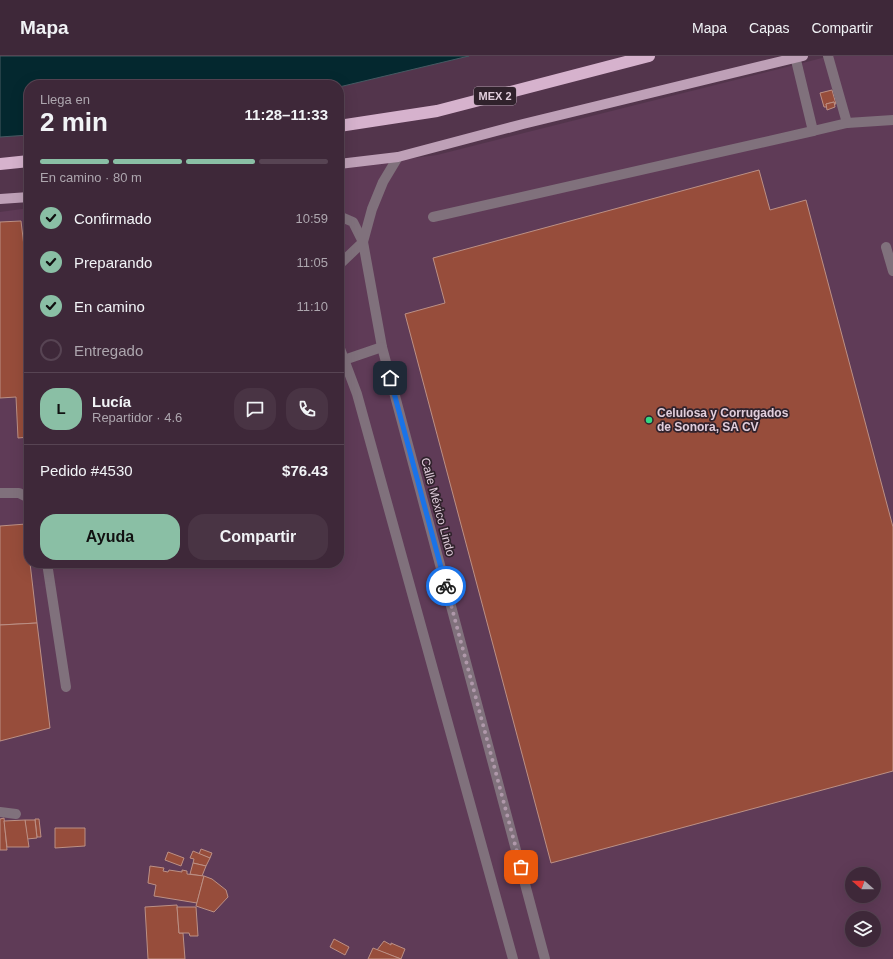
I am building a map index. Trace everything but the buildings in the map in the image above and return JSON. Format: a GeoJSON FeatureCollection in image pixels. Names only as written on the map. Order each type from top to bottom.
{"type":"FeatureCollection","features":[{"type":"Feature","properties":{"kind":"highway","name":"MEX 2"},"geometry":{"type":"LineString","coordinates":[[344,125],[437,111],[649,56]]}},
{"type":"Feature","properties":{"kind":"highway"},"geometry":{"type":"LineString","coordinates":[[0,164],[24,162]]}},
{"type":"Feature","properties":{"kind":"main road"},"geometry":{"type":"LineString","coordinates":[[344,163],[398,157],[523,124],[798,57]]}},
{"type":"Feature","properties":{"kind":"main road"},"geometry":{"type":"LineString","coordinates":[[0,199],[24,197]]}},
{"type":"Feature","properties":{"kind":"lane"},"geometry":{"type":"LineString","coordinates":[[828,56],[847,123]]}},
{"type":"Feature","properties":{"kind":"lane"},"geometry":{"type":"LineString","coordinates":[[798,57],[813,131]]}},
{"type":"Feature","properties":{"kind":"lane"},"geometry":{"type":"LineString","coordinates":[[433,217],[847,123],[893,120]]}},
{"type":"Feature","properties":{"kind":"lane","name":"Calle México Lindo"},"geometry":{"type":"LineString","coordinates":[[398,157],[383,182],[372,209],[363,242],[382,347],[545,959]]}},
{"type":"Feature","properties":{"kind":"lane"},"geometry":{"type":"LineString","coordinates":[[344,218],[353,222],[363,242],[344,260]]}},
{"type":"Feature","properties":{"kind":"lane"},"geometry":{"type":"LineString","coordinates":[[886,247],[893,271]]}},
{"type":"Feature","properties":{"kind":"lane"},"geometry":{"type":"LineString","coordinates":[[382,347],[344,360],[357,394],[513,959]]}},
{"type":"Feature","properties":{"kind":"lane"},"geometry":{"type":"LineString","coordinates":[[0,493],[18,493],[24,496]]}},
{"type":"Feature","properties":{"kind":"lane"},"geometry":{"type":"LineString","coordinates":[[47,568],[66,687]]}},
{"type":"Feature","properties":{"kind":"lane"},"geometry":{"type":"LineString","coordinates":[[0,812],[16,814]]}},
{"type":"Feature","properties":{"kind":"shaded area"},"geometry":{"type":"Polygon","coordinates":[[[0,56],[469,56],[344,86],[344,80],[24,80],[24,135],[0,137],[0,56]]]}},
{"type":"Feature","properties":{"kind":"shaded area"},"geometry":{"type":"Polygon","coordinates":[[[830,56],[893,56],[893,959],[0,959],[0,212],[24,209],[24,568],[344,568],[344,167],[437,155],[830,56]]]}},
{"type":"Feature","properties":{"kind":"way so far"},"geometry":{"type":"LineString","coordinates":[[446,586],[521,867]]}},
{"type":"Feature","properties":{"kind":"place","name":"Celulosa y Corrugados de Sonora, SA CV"},"geometry":{"type":"Point","coordinates":[649,420]}},
{"type":"Feature","properties":{"kind":"route"},"geometry":{"type":"LineString","coordinates":[[390,378],[446,586]]}}]}
